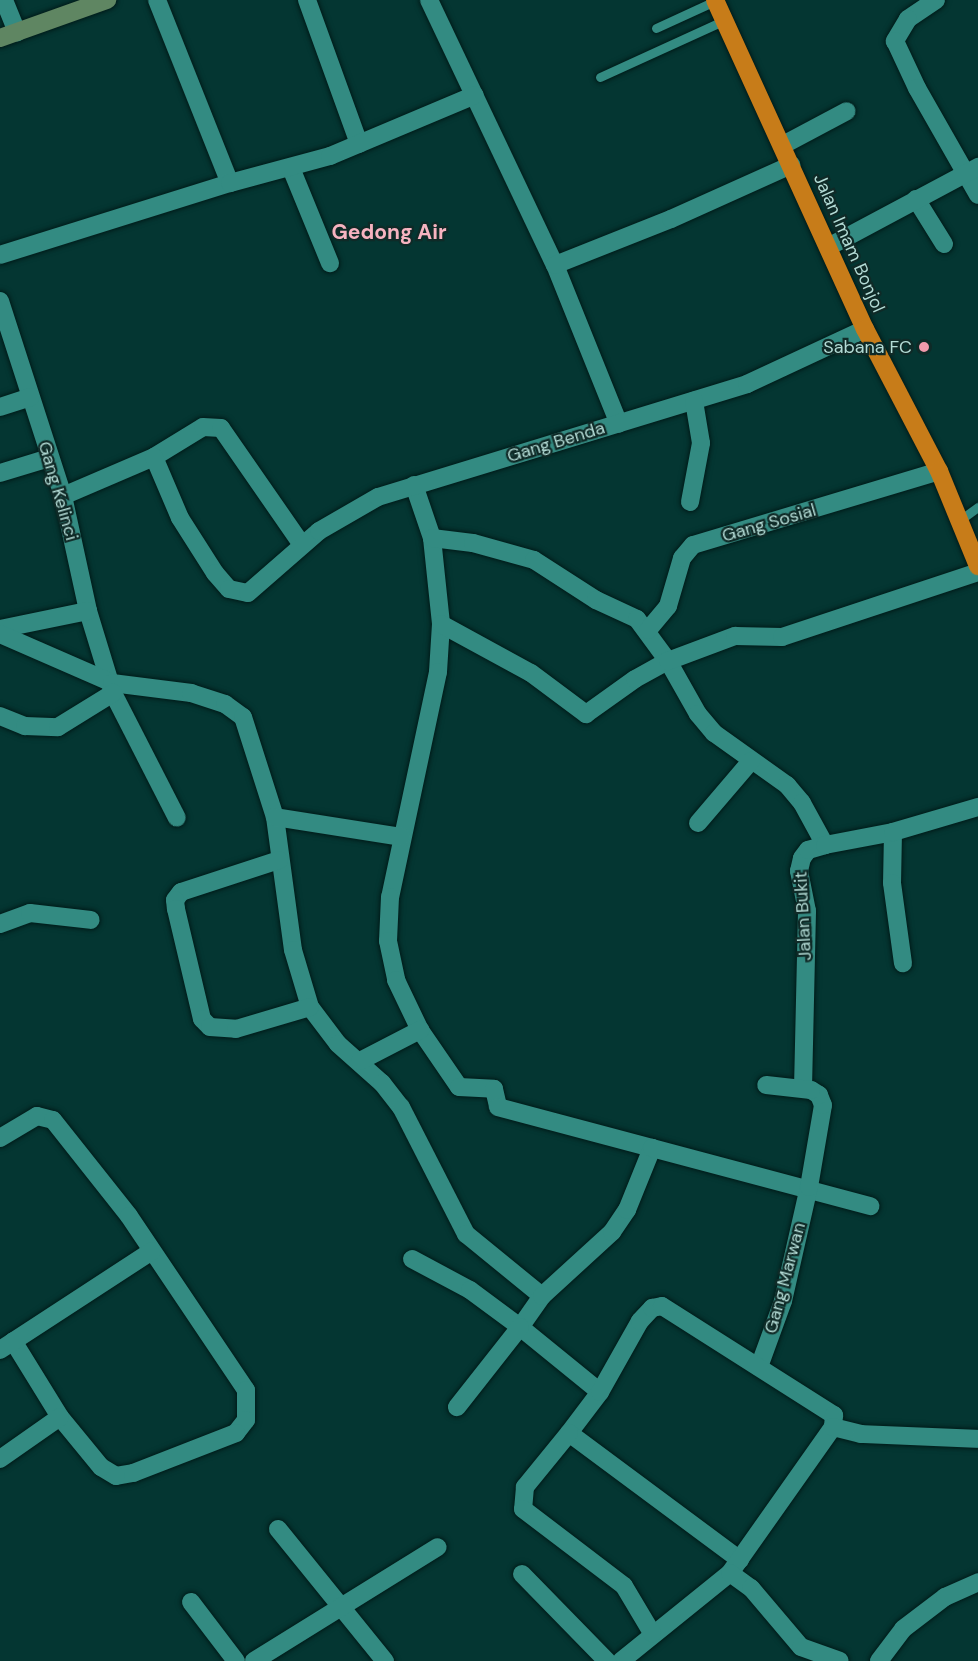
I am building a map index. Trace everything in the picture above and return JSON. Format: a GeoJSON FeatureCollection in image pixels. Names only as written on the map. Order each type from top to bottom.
{"type":"FeatureCollection","features":[{"type":"Feature","properties":{"kind":"highway","name":"Jalan Imam Bonjol"},"geometry":{"type":"LineString","coordinates":[[715,1],[830,246],[865,329],[939,471],[978,566]]}},
{"type":"Feature","properties":{"kind":"main road"},"geometry":{"type":"LineString","coordinates":[[9,35],[104,1]]}},
{"type":"Feature","properties":{"kind":"street"},"geometry":{"type":"LineString","coordinates":[[4,0],[9,35]]}},
{"type":"Feature","properties":{"kind":"street"},"geometry":{"type":"LineString","coordinates":[[157,0],[230,183]]}},
{"type":"Feature","properties":{"kind":"street"},"geometry":{"type":"LineString","coordinates":[[307,0],[359,144]]}},
{"type":"Feature","properties":{"kind":"street"},"geometry":{"type":"LineString","coordinates":[[429,0],[475,95],[502,160],[555,265],[619,424]]}},
{"type":"Feature","properties":{"kind":"street"},"geometry":{"type":"LineString","coordinates":[[936,0],[908,20],[896,41],[972,171],[978,195]]}},
{"type":"Feature","properties":{"kind":"street"},"geometry":{"type":"LineString","coordinates":[[0,255],[230,183],[291,168],[359,144],[475,95]]}},
{"type":"Feature","properties":{"kind":"street"},"geometry":{"type":"LineString","coordinates":[[783,145],[847,111]]}},
{"type":"Feature","properties":{"kind":"street"},"geometry":{"type":"LineString","coordinates":[[555,265],[671,219],[791,165]]}},
{"type":"Feature","properties":{"kind":"street"},"geometry":{"type":"LineString","coordinates":[[291,168],[330,263]]}},
{"type":"Feature","properties":{"kind":"street"},"geometry":{"type":"LineString","coordinates":[[830,246],[972,171]]}},
{"type":"Feature","properties":{"kind":"street"},"geometry":{"type":"LineString","coordinates":[[916,199],[944,244]]}},
{"type":"Feature","properties":{"kind":"street","name":"Gang Kelinci"},"geometry":{"type":"LineString","coordinates":[[0,300],[63,496],[88,611],[112,688],[177,818]]}},
{"type":"Feature","properties":{"kind":"street","name":"Gang Benda"},"geometry":{"type":"LineString","coordinates":[[154,457],[185,526],[222,581],[239,594],[248,593],[265,582],[302,545],[360,505],[414,485],[747,384],[865,329]]}},
{"type":"Feature","properties":{"kind":"street"},"geometry":{"type":"LineString","coordinates":[[0,407],[30,397]]}},
{"type":"Feature","properties":{"kind":"street"},"geometry":{"type":"LineString","coordinates":[[690,502],[701,443],[694,401]]}},
{"type":"Feature","properties":{"kind":"street"},"geometry":{"type":"LineString","coordinates":[[63,496],[154,457],[203,427],[221,428],[302,545]]}},
{"type":"Feature","properties":{"kind":"street"},"geometry":{"type":"LineString","coordinates":[[0,473],[49,458]]}},
{"type":"Feature","properties":{"kind":"street","name":"Gang Sosial"},"geometry":{"type":"LineString","coordinates":[[648,630],[668,606],[682,558],[693,545],[939,471]]}},
{"type":"Feature","properties":{"kind":"street"},"geometry":{"type":"LineString","coordinates":[[414,485],[432,538],[441,624],[438,672],[390,897],[388,941],[396,980],[420,1030],[459,1087],[467,1090],[495,1089],[498,1107],[809,1187],[870,1206]]}},
{"type":"Feature","properties":{"kind":"street"},"geometry":{"type":"LineString","coordinates":[[432,538],[485,545],[534,560],[596,600],[637,619],[648,630],[668,661],[698,714],[751,761],[787,785],[802,803],[825,845]]}},
{"type":"Feature","properties":{"kind":"street"},"geometry":{"type":"LineString","coordinates":[[441,624],[531,673],[586,714],[635,679],[668,661],[735,636],[782,637],[978,572]]}},
{"type":"Feature","properties":{"kind":"street"},"geometry":{"type":"LineString","coordinates":[[0,629],[88,611]]}},
{"type":"Feature","properties":{"kind":"street"},"geometry":{"type":"LineString","coordinates":[[0,634],[112,688],[191,693],[225,704],[243,717],[275,817],[279,860],[293,950],[310,1008],[338,1044],[360,1060],[401,1107],[466,1234],[542,1296]]}},
{"type":"Feature","properties":{"kind":"street"},"geometry":{"type":"LineString","coordinates":[[0,716],[25,726],[58,727],[112,688]]}},
{"type":"Feature","properties":{"kind":"street"},"geometry":{"type":"LineString","coordinates":[[698,823],[751,761]]}},
{"type":"Feature","properties":{"kind":"street","name":"Jalan Bukit"},"geometry":{"type":"LineString","coordinates":[[803,1088],[807,912],[799,871],[808,850],[893,832],[978,807]]}},
{"type":"Feature","properties":{"kind":"street"},"geometry":{"type":"LineString","coordinates":[[275,817],[401,837]]}},
{"type":"Feature","properties":{"kind":"street"},"geometry":{"type":"LineString","coordinates":[[893,832],[892,883],[903,963]]}},
{"type":"Feature","properties":{"kind":"street"},"geometry":{"type":"LineString","coordinates":[[279,860],[181,892],[175,900],[176,909],[202,1019],[210,1028],[236,1029],[310,1008]]}},
{"type":"Feature","properties":{"kind":"street"},"geometry":{"type":"LineString","coordinates":[[0,924],[30,913],[91,920]]}},
{"type":"Feature","properties":{"kind":"street"},"geometry":{"type":"LineString","coordinates":[[360,1060],[420,1030]]}},
{"type":"Feature","properties":{"kind":"street"},"geometry":{"type":"LineString","coordinates":[[766,1085],[803,1088]]}},
{"type":"Feature","properties":{"kind":"street","name":"Gang Marwan"},"geometry":{"type":"LineString","coordinates":[[759,1367],[783,1301],[809,1187],[823,1105],[819,1095],[803,1088]]}},
{"type":"Feature","properties":{"kind":"street"},"geometry":{"type":"LineString","coordinates":[[0,1138],[37,1116],[53,1120],[152,1251],[246,1390],[246,1420],[236,1433],[133,1473],[116,1476],[101,1467],[7,1346],[152,1251]]}},
{"type":"Feature","properties":{"kind":"street"},"geometry":{"type":"LineString","coordinates":[[457,1407],[542,1296],[612,1232],[627,1210],[652,1148]]}},
{"type":"Feature","properties":{"kind":"street"},"geometry":{"type":"LineString","coordinates":[[412,1259],[470,1290],[600,1392]]}},
{"type":"Feature","properties":{"kind":"street"},"geometry":{"type":"LineString","coordinates":[[621,1661],[652,1633],[735,1567],[833,1427],[832,1412],[662,1306],[652,1308],[640,1321],[600,1392],[525,1487],[521,1499],[523,1509],[624,1586],[652,1633]]}},
{"type":"Feature","properties":{"kind":"street"},"geometry":{"type":"LineString","coordinates":[[0,1459],[60,1417]]}},
{"type":"Feature","properties":{"kind":"street"},"geometry":{"type":"LineString","coordinates":[[833,1427],[861,1434],[978,1439]]}},
{"type":"Feature","properties":{"kind":"street"},"geometry":{"type":"LineString","coordinates":[[569,1433],[735,1567],[796,1643],[840,1661]]}},
{"type":"Feature","properties":{"kind":"street"},"geometry":{"type":"LineString","coordinates":[[278,1529],[340,1609],[385,1661]]}},
{"type":"Feature","properties":{"kind":"street"},"geometry":{"type":"LineString","coordinates":[[254,1661],[438,1547]]}},
{"type":"Feature","properties":{"kind":"street"},"geometry":{"type":"LineString","coordinates":[[522,1574],[606,1661]]}},
{"type":"Feature","properties":{"kind":"street"},"geometry":{"type":"LineString","coordinates":[[879,1661],[903,1629],[945,1597],[978,1582]]}},
{"type":"Feature","properties":{"kind":"street"},"geometry":{"type":"LineString","coordinates":[[191,1602],[236,1661]]}},
{"type":"Feature","properties":{"kind":"lane"},"geometry":{"type":"LineString","coordinates":[[656,28],[715,1]]}},
{"type":"Feature","properties":{"kind":"lane"},"geometry":{"type":"LineString","coordinates":[[600,77],[724,20]]}},
{"type":"Feature","properties":{"kind":"lane"},"geometry":{"type":"LineString","coordinates":[[960,520],[978,507]]}},
{"type":"Feature","properties":{"kind":"place","name":"Sabana FC"},"geometry":{"type":"Point","coordinates":[924,347]}},
{"type":"Feature","properties":{"kind":"district","name":"Gedong Air"},"geometry":{"type":"Point","coordinates":[389,232]}}]}
